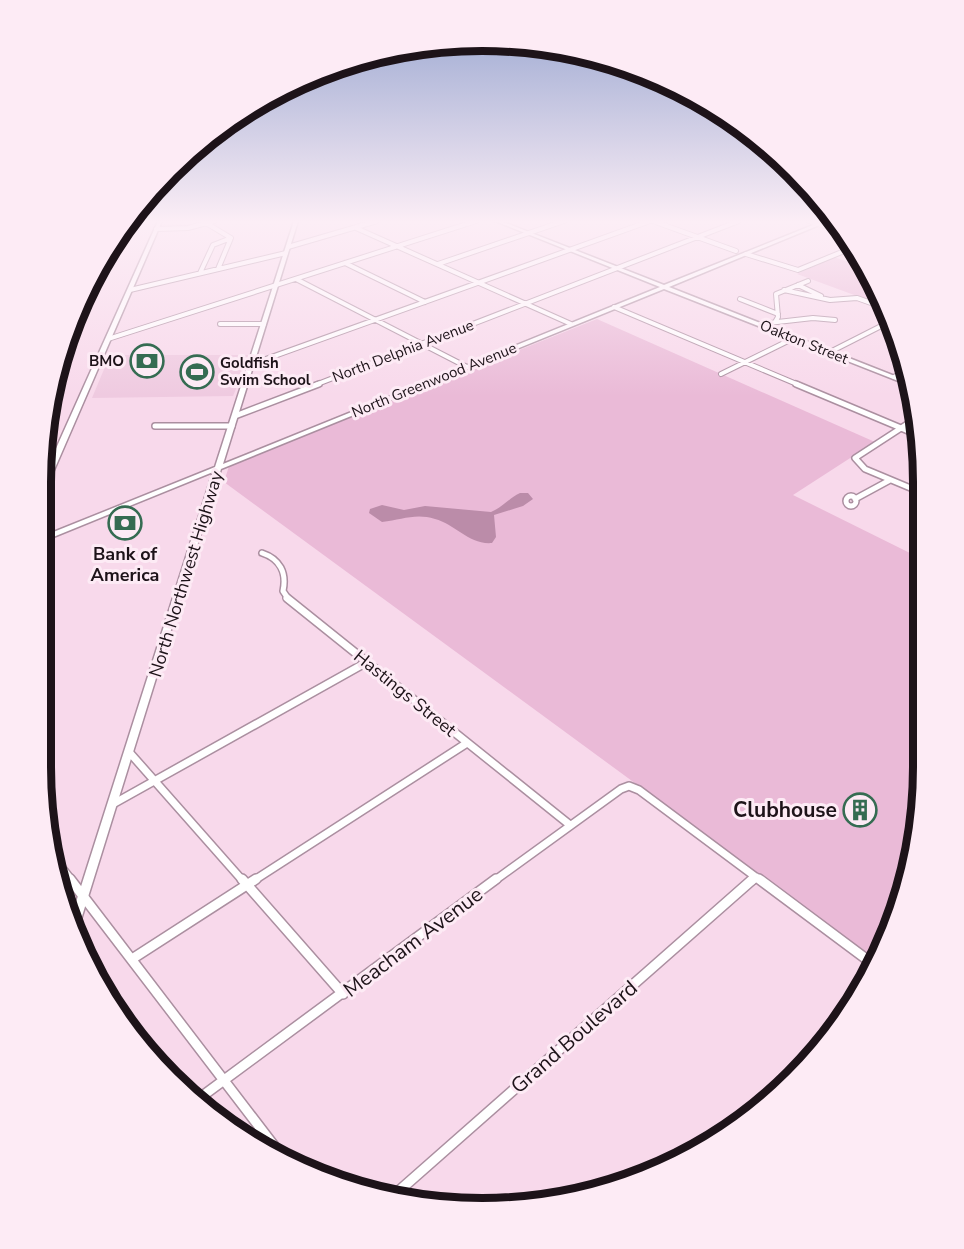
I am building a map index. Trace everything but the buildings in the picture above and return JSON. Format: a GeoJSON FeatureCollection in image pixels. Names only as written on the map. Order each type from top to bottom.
{"type":"FeatureCollection","features":[{"type":"Feature","properties":{"kind":"main road"},"geometry":{"type":"LineString","coordinates":[[52,467],[135,279]]}},
{"type":"Feature","properties":{"kind":"main road","name":"North Northwest Highway"},"geometry":{"type":"LineString","coordinates":[[78,915],[278,279]]}},
{"type":"Feature","properties":{"kind":"main road","name":"Oakton Street"},"geometry":{"type":"LineString","coordinates":[[647,279],[900,380]]}},
{"type":"Feature","properties":{"kind":"main road","name":"North Greenwood Avenue"},"geometry":{"type":"LineString","coordinates":[[51,535],[681,279]]}},
{"type":"Feature","properties":{"kind":"street"},"geometry":{"type":"LineString","coordinates":[[130,290],[174,279]]}},
{"type":"Feature","properties":{"kind":"street"},"geometry":{"type":"LineString","coordinates":[[108,339],[295,279]]}},
{"type":"Feature","properties":{"kind":"street"},"geometry":{"type":"LineString","coordinates":[[297,279],[467,367]]}},
{"type":"Feature","properties":{"kind":"street"},"geometry":{"type":"LineString","coordinates":[[378,279],[425,302]]}},
{"type":"Feature","properties":{"kind":"street"},"geometry":{"type":"LineString","coordinates":[[471,279],[571,324]]}},
{"type":"Feature","properties":{"kind":"street"},"geometry":{"type":"LineString","coordinates":[[252,364],[489,279]]}},
{"type":"Feature","properties":{"kind":"street","name":"North Delphia Avenue"},"geometry":{"type":"LineString","coordinates":[[235,416],[584,279]]}},
{"type":"Feature","properties":{"kind":"street"},"geometry":{"type":"LineString","coordinates":[[771,329],[778,314],[775,297],[784,290],[808,281]]}},
{"type":"Feature","properties":{"kind":"street"},"geometry":{"type":"LineString","coordinates":[[797,285],[833,301]]}},
{"type":"Feature","properties":{"kind":"street"},"geometry":{"type":"LineString","coordinates":[[784,290],[833,301],[857,298],[875,305]]}},
{"type":"Feature","properties":{"kind":"street"},"geometry":{"type":"LineString","coordinates":[[740,299],[778,314]]}},
{"type":"Feature","properties":{"kind":"street"},"geometry":{"type":"LineString","coordinates":[[614,307],[910,432]]}},
{"type":"Feature","properties":{"kind":"street"},"geometry":{"type":"LineString","coordinates":[[760,324],[813,318],[835,320]]}},
{"type":"Feature","properties":{"kind":"street"},"geometry":{"type":"LineString","coordinates":[[220,324],[264,324]]}},
{"type":"Feature","properties":{"kind":"street"},"geometry":{"type":"LineString","coordinates":[[830,352],[883,325]]}},
{"type":"Feature","properties":{"kind":"street"},"geometry":{"type":"LineString","coordinates":[[721,374],[794,338]]}},
{"type":"Feature","properties":{"kind":"street"},"geometry":{"type":"LineString","coordinates":[[894,377],[899,374]]}},
{"type":"Feature","properties":{"kind":"street"},"geometry":{"type":"LineString","coordinates":[[909,423],[859,453],[856,461],[890,480],[913,489]]}},
{"type":"Feature","properties":{"kind":"street"},"geometry":{"type":"LineString","coordinates":[[155,426],[232,426]]}},
{"type":"Feature","properties":{"kind":"street"},"geometry":{"type":"LineString","coordinates":[[855,499],[890,480]]}},
{"type":"Feature","properties":{"kind":"street","name":"Hastings Street"},"geometry":{"type":"LineString","coordinates":[[262,553],[271,556],[283,569],[286,579],[283,591],[287,598],[570,825]]}},
{"type":"Feature","properties":{"kind":"street"},"geometry":{"type":"LineString","coordinates":[[113,804],[367,662]]}},
{"type":"Feature","properties":{"kind":"street"},"geometry":{"type":"LineString","coordinates":[[132,959],[467,743]]}},
{"type":"Feature","properties":{"kind":"street"},"geometry":{"type":"LineString","coordinates":[[130,753],[343,994]]}},
{"type":"Feature","properties":{"kind":"street","name":"Meacham Avenue"},"geometry":{"type":"LineString","coordinates":[[203,1095],[621,789],[629,786],[639,790],[756,877]]}},
{"type":"Feature","properties":{"kind":"street"},"geometry":{"type":"LineString","coordinates":[[64,870],[272,1143]]}},
{"type":"Feature","properties":{"kind":"street"},"geometry":{"type":"LineString","coordinates":[[756,877],[868,960]]}},
{"type":"Feature","properties":{"kind":"street","name":"Grand Boulevard"},"geometry":{"type":"LineString","coordinates":[[400,1190],[756,877]]}},
{"type":"Feature","properties":{"kind":"shaded area"},"geometry":{"type":"Polygon","coordinates":[[[811,279],[862,279],[874,302],[811,279]]]}},
{"type":"Feature","properties":{"kind":"shaded area"},"geometry":{"type":"Polygon","coordinates":[[[597,319],[875,442],[793,495],[913,555],[912,795],[905,851],[898,879],[870,955],[224,482],[229,466],[597,319]]]}},
{"type":"Feature","properties":{"kind":"shaded area"},"geometry":{"type":"Polygon","coordinates":[[[110,355],[250,355],[233,396],[92,398],[110,355]]]}},
{"type":"Feature","properties":{"kind":"shaded area"},"geometry":{"type":"Polygon","coordinates":[[[520,493],[528,493],[533,499],[523,506],[494,515],[496,537],[492,543],[476,541],[449,525],[428,517],[382,522],[369,513],[370,509],[382,505],[404,510],[425,506],[491,512],[520,493]]]}},
{"type":"Feature","properties":{"kind":"place","name":"BMO"},"geometry":{"type":"Point","coordinates":[147,361]}},
{"type":"Feature","properties":{"kind":"place","name":"Goldfish Swim School"},"geometry":{"type":"Point","coordinates":[197,372]}},
{"type":"Feature","properties":{"kind":"place","name":"Bank of America"},"geometry":{"type":"Point","coordinates":[125,523]}},
{"type":"Feature","properties":{"kind":"place","name":"Clubhouse"},"geometry":{"type":"Point","coordinates":[860,810]}}]}
